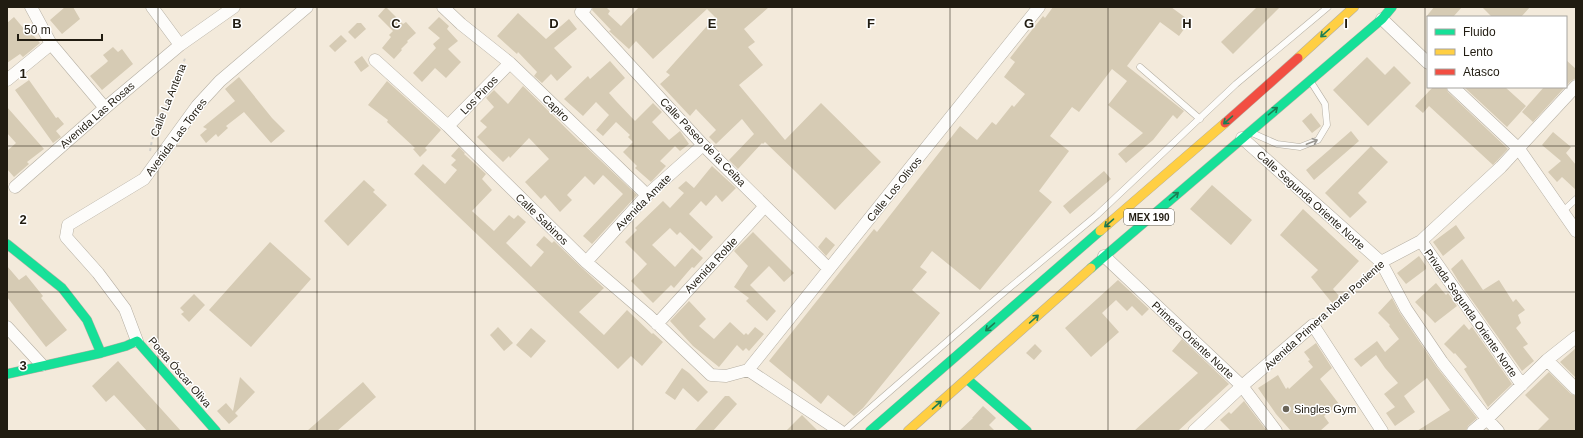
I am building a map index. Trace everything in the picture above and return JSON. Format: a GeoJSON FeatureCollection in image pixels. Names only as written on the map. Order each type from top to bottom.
{"type":"FeatureCollection","features":[{"type":"Feature","properties":{"kind":"main road","name":"MEX 190"},"geometry":{"type":"LineString","coordinates":[[908,431],[1104,256],[1382,19],[1392,7]]}},
{"type":"Feature","properties":{"kind":"main road","name":"MEX 190"},"geometry":{"type":"LineString","coordinates":[[870,431],[1222,125],[1347,9]]}},
{"type":"Feature","properties":{"kind":"main road"},"geometry":{"type":"LineString","coordinates":[[7,244],[62,288],[87,320],[101,352]]}},
{"type":"Feature","properties":{"kind":"main road","name":"Poeta Óscar Oliva"},"geometry":{"type":"LineString","coordinates":[[7,374],[101,352],[137,341],[216,431]]}},
{"type":"Feature","properties":{"kind":"main road"},"geometry":{"type":"LineString","coordinates":[[967,379],[1027,431]]}},
{"type":"Feature","properties":{"kind":"street"},"geometry":{"type":"LineString","coordinates":[[31,7],[50,44],[105,108]]}},
{"type":"Feature","properties":{"kind":"street"},"geometry":{"type":"LineString","coordinates":[[152,7],[180,44]]}},
{"type":"Feature","properties":{"kind":"street","name":"Avenida Las Rosas"},"geometry":{"type":"LineString","coordinates":[[15,187],[180,44],[234,7]]}},
{"type":"Feature","properties":{"kind":"street","name":"Avenida Las Torres"},"geometry":{"type":"LineString","coordinates":[[137,341],[124,309],[98,273],[66,238],[68,224],[144,179],[197,106],[220,81],[307,7]]}},
{"type":"Feature","properties":{"kind":"street","name":"Capiro"},"geometry":{"type":"LineString","coordinates":[[443,7],[461,24],[510,63],[647,195]]}},
{"type":"Feature","properties":{"kind":"street","name":"Calle Los Olivos"},"geometry":{"type":"LineString","coordinates":[[748,370],[1039,7]]}},
{"type":"Feature","properties":{"kind":"street","name":"Calle Paseo de la Ceiba"},"geometry":{"type":"LineString","coordinates":[[583,9],[703,145],[829,269]]}},
{"type":"Feature","properties":{"kind":"street"},"geometry":{"type":"LineString","coordinates":[[1382,19],[1427,62]]}},
{"type":"Feature","properties":{"kind":"street"},"geometry":{"type":"LineString","coordinates":[[7,80],[50,44]]}},
{"type":"Feature","properties":{"kind":"street","name":"Calle Sabinos"},"geometry":{"type":"LineString","coordinates":[[375,60],[448,126],[586,262],[657,324],[711,375],[726,376],[748,370]]}},
{"type":"Feature","properties":{"kind":"street","name":"Los Pinos"},"geometry":{"type":"LineString","coordinates":[[448,126],[510,63]]}},
{"type":"Feature","properties":{"kind":"street","name":"Avenida Primera Norte Poniente"},"geometry":{"type":"LineString","coordinates":[[1381,262],[1421,242],[1519,149],[1576,86]]}},
{"type":"Feature","properties":{"kind":"street"},"geometry":{"type":"LineString","coordinates":[[1454,88],[1519,149],[1576,231]]}},
{"type":"Feature","properties":{"kind":"street","name":"Calle Segunda Oriente Norte"},"geometry":{"type":"LineString","coordinates":[[1245,135],[1381,262]]}},
{"type":"Feature","properties":{"kind":"street","name":"Avenida Amate"},"geometry":{"type":"LineString","coordinates":[[586,262],[647,195],[703,145]]}},
{"type":"Feature","properties":{"kind":"street","name":"Avenida Roble"},"geometry":{"type":"LineString","coordinates":[[657,324],[765,206]]}},
{"type":"Feature","properties":{"kind":"street","name":"Privada Segunda Oriente Norte"},"geometry":{"type":"LineString","coordinates":[[1421,242],[1522,385]]}},
{"type":"Feature","properties":{"kind":"street","name":"Primera Oriente Norte"},"geometry":{"type":"LineString","coordinates":[[1104,256],[1242,386],[1276,431]]}},
{"type":"Feature","properties":{"kind":"street"},"geometry":{"type":"LineString","coordinates":[[1381,262],[1406,309],[1442,362],[1498,431]]}},
{"type":"Feature","properties":{"kind":"street"},"geometry":{"type":"LineString","coordinates":[[1313,326],[1382,431]]}},
{"type":"Feature","properties":{"kind":"street","name":"Avenida Primera Norte Poniente"},"geometry":{"type":"LineString","coordinates":[[1194,431],[1242,386],[1313,326]]}},
{"type":"Feature","properties":{"kind":"street"},"geometry":{"type":"LineString","coordinates":[[7,327],[42,366]]}},
{"type":"Feature","properties":{"kind":"street"},"geometry":{"type":"LineString","coordinates":[[1473,431],[1547,360],[1576,336]]}},
{"type":"Feature","properties":{"kind":"street"},"geometry":{"type":"LineString","coordinates":[[1547,360],[1576,390]]}},
{"type":"Feature","properties":{"kind":"street"},"geometry":{"type":"LineString","coordinates":[[748,370],[840,431]]}},
{"type":"Feature","properties":{"kind":"lane"},"geometry":{"type":"LineString","coordinates":[[844,431],[996,299],[1097,216],[1236,84],[1328,7]]}},
{"type":"Feature","properties":{"kind":"lane"},"geometry":{"type":"LineString","coordinates":[[1140,67],[1200,119]]}},
{"type":"Feature","properties":{"kind":"lane"},"geometry":{"type":"LineString","coordinates":[[1245,135],[1277,144],[1300,146],[1318,140],[1327,125],[1325,104],[1310,80]]}},
{"type":"Feature","properties":{"kind":"lane"},"geometry":{"type":"LineString","coordinates":[[1562,212],[1576,199]]}},
{"type":"Feature","properties":{"kind":"path","name":"Calle La Antena"},"geometry":{"type":"LineString","coordinates":[[149,156],[152,140],[187,53],[180,44]]}},
{"type":"Feature","properties":{"kind":"path","name":"Avenida Primera Norte Poniente"},"geometry":{"type":"LineString","coordinates":[[1313,326],[1381,262]]}},
{"type":"Feature","properties":{"kind":"building"},"geometry":{"type":"Polygon","coordinates":[[[65,7],[73,7],[80,19],[62,34],[50,20],[65,7]]]}},
{"type":"Feature","properties":{"kind":"building"},"geometry":{"type":"Polygon","coordinates":[[[386,7],[403,24],[406,22],[416,33],[407,41],[408,42],[394,59],[382,48],[391,37],[389,35],[393,31],[378,16],[386,7]]]}},
{"type":"Feature","properties":{"kind":"building"},"geometry":{"type":"Polygon","coordinates":[[[593,7],[606,7],[610,11],[608,14],[621,26],[639,7],[769,7],[744,29],[755,42],[748,47],[763,65],[739,85],[785,140],[821,103],[881,162],[835,210],[765,142],[763,144],[762,143],[738,169],[729,160],[754,134],[742,119],[716,144],[709,137],[716,130],[696,109],[690,116],[660,84],[670,75],[666,72],[715,17],[707,9],[653,59],[636,41],[629,49],[609,31],[611,30],[592,10],[593,7]]]}},
{"type":"Feature","properties":{"kind":"building"},"geometry":{"type":"Polygon","coordinates":[[[1053,7],[1171,7],[1190,21],[1179,36],[1160,22],[1127,66],[1184,111],[1177,119],[1173,115],[1153,140],[1126,163],[1118,154],[1143,133],[1108,105],[1127,81],[1112,69],[1079,112],[1072,107],[1050,136],[1069,151],[1039,191],[1052,202],[980,290],[932,251],[920,267],[927,272],[912,290],[940,313],[863,408],[854,416],[828,395],[821,404],[769,361],[874,229],[877,232],[960,126],[977,140],[992,122],[996,125],[1012,105],[1014,107],[1025,94],[1004,77],[1015,62],[1010,58],[1043,16],[1045,18],[1053,7]]]}},
{"type":"Feature","properties":{"kind":"building"},"geometry":{"type":"Polygon","coordinates":[[[1257,7],[1280,7],[1233,54],[1221,42],[1257,7]]]}},
{"type":"Feature","properties":{"kind":"building"},"geometry":{"type":"Polygon","coordinates":[[[1434,7],[1462,7],[1454,16],[1426,17],[1434,7]]]}},
{"type":"Feature","properties":{"kind":"building"},"geometry":{"type":"Polygon","coordinates":[[[1482,7],[1530,7],[1522,16],[1491,16],[1482,7]]]}},
{"type":"Feature","properties":{"kind":"building"},"geometry":{"type":"Polygon","coordinates":[[[518,13],[546,39],[569,19],[577,29],[554,48],[572,67],[557,81],[551,74],[542,83],[534,76],[537,72],[518,52],[517,54],[497,36],[518,13]]]}},
{"type":"Feature","properties":{"kind":"building"},"geometry":{"type":"Polygon","coordinates":[[[14,17],[30,36],[32,34],[40,43],[23,57],[20,54],[7,63],[7,23],[14,17]]]}},
{"type":"Feature","properties":{"kind":"building"},"geometry":{"type":"Polygon","coordinates":[[[439,17],[449,26],[447,29],[458,41],[448,49],[461,62],[446,78],[435,68],[422,82],[413,73],[436,48],[433,44],[440,38],[428,28],[439,17]]]}},
{"type":"Feature","properties":{"kind":"building"},"geometry":{"type":"Polygon","coordinates":[[[357,23],[361,23],[366,29],[355,39],[348,32],[357,23]]]}},
{"type":"Feature","properties":{"kind":"building"},"geometry":{"type":"Polygon","coordinates":[[[341,35],[347,41],[335,52],[329,46],[341,35]]]}},
{"type":"Feature","properties":{"kind":"building"},"geometry":{"type":"Polygon","coordinates":[[[113,47],[118,52],[122,49],[133,64],[102,90],[90,76],[108,61],[103,55],[113,47]]]}},
{"type":"Feature","properties":{"kind":"building"},"geometry":{"type":"Polygon","coordinates":[[[362,56],[369,66],[361,72],[354,62],[362,56]]]}},
{"type":"Feature","properties":{"kind":"building"},"geometry":{"type":"Polygon","coordinates":[[[1367,57],[1385,75],[1394,66],[1411,83],[1368,126],[1333,90],[1367,57]]]}},
{"type":"Feature","properties":{"kind":"building"},"geometry":{"type":"Polygon","coordinates":[[[610,61],[625,78],[609,93],[635,121],[653,103],[662,112],[652,122],[669,140],[680,131],[689,144],[680,151],[675,146],[660,161],[666,166],[651,182],[635,168],[637,166],[623,152],[633,142],[628,137],[630,135],[616,122],[603,136],[596,130],[609,115],[596,102],[583,116],[564,99],[588,76],[590,79],[610,61]]]}},
{"type":"Feature","properties":{"kind":"building"},"geometry":{"type":"Polygon","coordinates":[[[1567,61],[1576,69],[1576,78],[1567,85],[1567,61]]]}},
{"type":"Feature","properties":{"kind":"building"},"geometry":{"type":"Polygon","coordinates":[[[239,77],[272,118],[285,131],[271,143],[244,112],[226,126],[228,128],[218,137],[216,134],[206,143],[200,135],[207,129],[203,127],[235,101],[225,89],[239,77]]]}},
{"type":"Feature","properties":{"kind":"building"},"geometry":{"type":"Polygon","coordinates":[[[29,80],[56,118],[58,117],[64,124],[56,131],[61,137],[53,143],[15,90],[29,80]]]}},
{"type":"Feature","properties":{"kind":"building"},"geometry":{"type":"Polygon","coordinates":[[[387,81],[441,130],[425,148],[427,150],[420,157],[413,149],[415,148],[387,122],[388,120],[368,105],[387,81]]]}},
{"type":"Feature","properties":{"kind":"building"},"geometry":{"type":"Polygon","coordinates":[[[523,86],[637,195],[592,244],[583,236],[623,194],[603,175],[594,185],[585,176],[567,195],[572,200],[560,212],[545,195],[541,199],[525,182],[549,159],[529,138],[510,158],[509,156],[503,162],[477,137],[487,127],[480,121],[494,107],[486,98],[494,90],[508,104],[523,86]]]}},
{"type":"Feature","properties":{"kind":"building"},"geometry":{"type":"Polygon","coordinates":[[[1432,88],[1446,88],[1448,92],[1508,149],[1493,165],[1429,106],[1423,113],[1415,106],[1432,88]]]}},
{"type":"Feature","properties":{"kind":"building"},"geometry":{"type":"Polygon","coordinates":[[[1465,88],[1506,88],[1526,106],[1507,127],[1465,88]]]}},
{"type":"Feature","properties":{"kind":"building"},"geometry":{"type":"Polygon","coordinates":[[[1543,88],[1564,88],[1533,122],[1522,112],[1543,88]]]}},
{"type":"Feature","properties":{"kind":"building"},"geometry":{"type":"Polygon","coordinates":[[[7,107],[44,149],[27,162],[29,164],[14,177],[7,169],[7,151],[16,143],[7,133],[7,107]]]}},
{"type":"Feature","properties":{"kind":"building"},"geometry":{"type":"Polygon","coordinates":[[[1311,113],[1321,126],[1312,133],[1302,121],[1311,113]]]}},
{"type":"Feature","properties":{"kind":"building"},"geometry":{"type":"Polygon","coordinates":[[[1351,131],[1359,141],[1314,180],[1306,170],[1351,131]]]}},
{"type":"Feature","properties":{"kind":"building"},"geometry":{"type":"Polygon","coordinates":[[[1553,132],[1571,147],[1566,153],[1576,165],[1576,190],[1562,177],[1557,182],[1548,172],[1561,161],[1542,145],[1553,132]]]}},
{"type":"Feature","properties":{"kind":"building"},"geometry":{"type":"Polygon","coordinates":[[[1371,146],[1388,162],[1358,193],[1367,202],[1350,218],[1325,193],[1371,146]]]}},
{"type":"Feature","properties":{"kind":"building"},"geometry":{"type":"Polygon","coordinates":[[[459,147],[465,153],[464,154],[486,174],[482,179],[492,190],[472,211],[494,231],[509,215],[514,219],[518,215],[526,222],[506,243],[531,267],[544,252],[536,245],[544,236],[552,243],[554,241],[604,288],[579,312],[604,335],[627,310],[652,334],[653,333],[663,342],[642,366],[631,356],[618,369],[414,174],[423,164],[445,184],[457,170],[451,165],[456,160],[451,156],[459,147]]]}},
{"type":"Feature","properties":{"kind":"building"},"geometry":{"type":"Polygon","coordinates":[[[712,166],[736,188],[722,202],[716,195],[706,206],[701,201],[689,214],[713,237],[700,251],[680,232],[677,235],[670,228],[652,245],[675,267],[692,248],[703,258],[694,268],[692,267],[674,288],[671,285],[653,303],[631,281],[647,264],[625,242],[637,230],[635,228],[663,201],[670,208],[684,193],[678,188],[686,181],[694,188],[712,166]]]}},
{"type":"Feature","properties":{"kind":"building"},"geometry":{"type":"Polygon","coordinates":[[[1104,171],[1111,179],[1070,214],[1063,206],[1104,171]]]}},
{"type":"Feature","properties":{"kind":"building"},"geometry":{"type":"Polygon","coordinates":[[[364,180],[375,190],[373,192],[387,205],[348,246],[324,221],[364,180]]]}},
{"type":"Feature","properties":{"kind":"building"},"geometry":{"type":"Polygon","coordinates":[[[1212,185],[1252,220],[1231,245],[1190,209],[1212,185]]]}},
{"type":"Feature","properties":{"kind":"building"},"geometry":{"type":"Polygon","coordinates":[[[1303,209],[1359,261],[1333,289],[1341,298],[1333,304],[1311,277],[1318,270],[1280,235],[1303,209]]]}},
{"type":"Feature","properties":{"kind":"building"},"geometry":{"type":"Polygon","coordinates":[[[1456,225],[1465,238],[1443,256],[1433,242],[1456,225]]]}},
{"type":"Feature","properties":{"kind":"building"},"geometry":{"type":"Polygon","coordinates":[[[753,232],[794,273],[784,282],[769,266],[750,285],[776,311],[767,321],[746,301],[749,298],[734,287],[748,266],[734,251],[753,232]]]}},
{"type":"Feature","properties":{"kind":"building"},"geometry":{"type":"Polygon","coordinates":[[[826,237],[835,245],[826,256],[818,247],[826,237]]]}},
{"type":"Feature","properties":{"kind":"building"},"geometry":{"type":"Polygon","coordinates":[[[270,242],[311,279],[251,347],[209,310],[270,242]]]}},
{"type":"Feature","properties":{"kind":"building"},"geometry":{"type":"Polygon","coordinates":[[[1419,256],[1426,266],[1426,269],[1406,284],[1397,273],[1419,256]]]}},
{"type":"Feature","properties":{"kind":"building"},"geometry":{"type":"Polygon","coordinates":[[[1462,259],[1483,290],[1499,280],[1513,302],[1516,299],[1525,310],[1518,315],[1521,323],[1516,328],[1528,344],[1523,347],[1534,361],[1522,371],[1451,269],[1462,259]]]}},
{"type":"Feature","properties":{"kind":"building"},"geometry":{"type":"Polygon","coordinates":[[[7,266],[19,280],[26,275],[43,296],[41,298],[67,330],[46,347],[7,297],[7,266]]]}},
{"type":"Feature","properties":{"kind":"building"},"geometry":{"type":"Polygon","coordinates":[[[1118,280],[1149,309],[1142,316],[1132,306],[1127,311],[1116,300],[1102,313],[1119,332],[1091,357],[1065,328],[1118,280]]]}},
{"type":"Feature","properties":{"kind":"building"},"geometry":{"type":"Polygon","coordinates":[[[1436,283],[1446,295],[1448,293],[1457,306],[1435,323],[1415,302],[1436,283]]]}},
{"type":"Feature","properties":{"kind":"building"},"geometry":{"type":"Polygon","coordinates":[[[194,294],[205,305],[189,322],[181,314],[184,312],[180,308],[194,294]]]}},
{"type":"Feature","properties":{"kind":"building"},"geometry":{"type":"Polygon","coordinates":[[[1392,298],[1400,313],[1436,366],[1477,418],[1468,426],[1466,431],[1417,431],[1450,410],[1427,378],[1404,396],[1415,412],[1395,426],[1386,413],[1395,407],[1384,394],[1398,383],[1376,355],[1361,367],[1354,359],[1377,341],[1385,352],[1399,339],[1389,326],[1390,325],[1378,313],[1392,298]]]}},
{"type":"Feature","properties":{"kind":"building"},"geometry":{"type":"Polygon","coordinates":[[[689,301],[706,319],[699,326],[714,339],[730,322],[744,335],[746,333],[748,335],[755,327],[764,334],[749,351],[746,348],[743,351],[737,345],[719,367],[693,346],[670,321],[689,301]]]}},
{"type":"Feature","properties":{"kind":"building"},"geometry":{"type":"Polygon","coordinates":[[[1464,324],[1469,330],[1472,327],[1512,384],[1488,407],[1464,369],[1467,367],[1455,353],[1454,354],[1444,344],[1464,324]]]}},
{"type":"Feature","properties":{"kind":"building"},"geometry":{"type":"Polygon","coordinates":[[[498,327],[513,343],[504,351],[490,335],[498,327]]]}},
{"type":"Feature","properties":{"kind":"building"},"geometry":{"type":"Polygon","coordinates":[[[531,328],[546,341],[531,358],[516,345],[531,328]]]}},
{"type":"Feature","properties":{"kind":"building"},"geometry":{"type":"Polygon","coordinates":[[[1182,339],[1229,384],[1178,431],[1134,431],[1198,373],[1172,351],[1182,339]]]}},
{"type":"Feature","properties":{"kind":"building"},"geometry":{"type":"Polygon","coordinates":[[[1316,343],[1332,368],[1320,379],[1339,404],[1324,416],[1329,423],[1320,431],[1291,431],[1276,414],[1258,388],[1278,375],[1286,389],[1288,387],[1289,389],[1313,367],[1308,361],[1310,360],[1304,352],[1316,343]]]}},
{"type":"Feature","properties":{"kind":"building"},"geometry":{"type":"Polygon","coordinates":[[[1035,344],[1042,351],[1034,360],[1026,353],[1035,344]]]}},
{"type":"Feature","properties":{"kind":"building"},"geometry":{"type":"Polygon","coordinates":[[[1576,348],[1576,378],[1560,362],[1576,348]]]}},
{"type":"Feature","properties":{"kind":"building"},"geometry":{"type":"Polygon","coordinates":[[[118,361],[181,431],[147,431],[114,395],[106,402],[92,386],[118,361]]]}},
{"type":"Feature","properties":{"kind":"building"},"geometry":{"type":"Polygon","coordinates":[[[682,368],[708,392],[698,402],[683,388],[675,400],[665,393],[682,368]]]}},
{"type":"Feature","properties":{"kind":"building"},"geometry":{"type":"Polygon","coordinates":[[[1549,372],[1571,394],[1576,396],[1576,431],[1537,431],[1549,419],[1525,395],[1549,372]]]}},
{"type":"Feature","properties":{"kind":"building"},"geometry":{"type":"Polygon","coordinates":[[[240,377],[255,392],[235,413],[238,416],[229,424],[217,411],[226,403],[233,411],[240,377]]]}},
{"type":"Feature","properties":{"kind":"building"},"geometry":{"type":"Polygon","coordinates":[[[363,382],[376,397],[337,431],[307,431],[363,382]]]}},
{"type":"Feature","properties":{"kind":"building"},"geometry":{"type":"Polygon","coordinates":[[[725,396],[729,396],[737,404],[713,431],[694,431],[725,396]]]}},
{"type":"Feature","properties":{"kind":"building"},"geometry":{"type":"Polygon","coordinates":[[[1244,401],[1267,431],[1231,431],[1220,420],[1229,412],[1231,414],[1244,401]]]}},
{"type":"Feature","properties":{"kind":"building"},"geometry":{"type":"Polygon","coordinates":[[[983,406],[996,418],[989,425],[995,431],[959,431],[973,418],[983,406]]]}},
{"type":"Feature","properties":{"kind":"building"},"geometry":{"type":"Polygon","coordinates":[[[802,415],[818,431],[786,431],[802,415]]]}},
{"type":"Feature","properties":{"kind":"traffic: fast"},"geometry":{"type":"LineString","coordinates":[[1091,268],[1382,19],[1392,7]]}},
{"type":"Feature","properties":{"kind":"traffic: fast"},"geometry":{"type":"LineString","coordinates":[[870,431],[1100,231]]}},
{"type":"Feature","properties":{"kind":"traffic: fast"},"geometry":{"type":"LineString","coordinates":[[7,244],[62,288],[87,320],[101,353]]}},
{"type":"Feature","properties":{"kind":"traffic: fast"},"geometry":{"type":"LineString","coordinates":[[7,374],[101,353],[126,346],[137,341],[216,431]]}},
{"type":"Feature","properties":{"kind":"traffic: fast"},"geometry":{"type":"LineString","coordinates":[[967,379],[1027,431]]}},
{"type":"Feature","properties":{"kind":"traffic: slow"},"geometry":{"type":"LineString","coordinates":[[1298,58],[1354,7]]}},
{"type":"Feature","properties":{"kind":"traffic: slow"},"geometry":{"type":"LineString","coordinates":[[1100,231],[1225,123]]}},
{"type":"Feature","properties":{"kind":"traffic: slow"},"geometry":{"type":"LineString","coordinates":[[908,431],[1091,268]]}},
{"type":"Feature","properties":{"kind":"traffic: jam"},"geometry":{"type":"LineString","coordinates":[[1225,123],[1298,58]]}},
{"type":"Feature","properties":{"kind":"place","name":"Singles Gym"},"geometry":{"type":"Point","coordinates":[1286,409]}}]}
